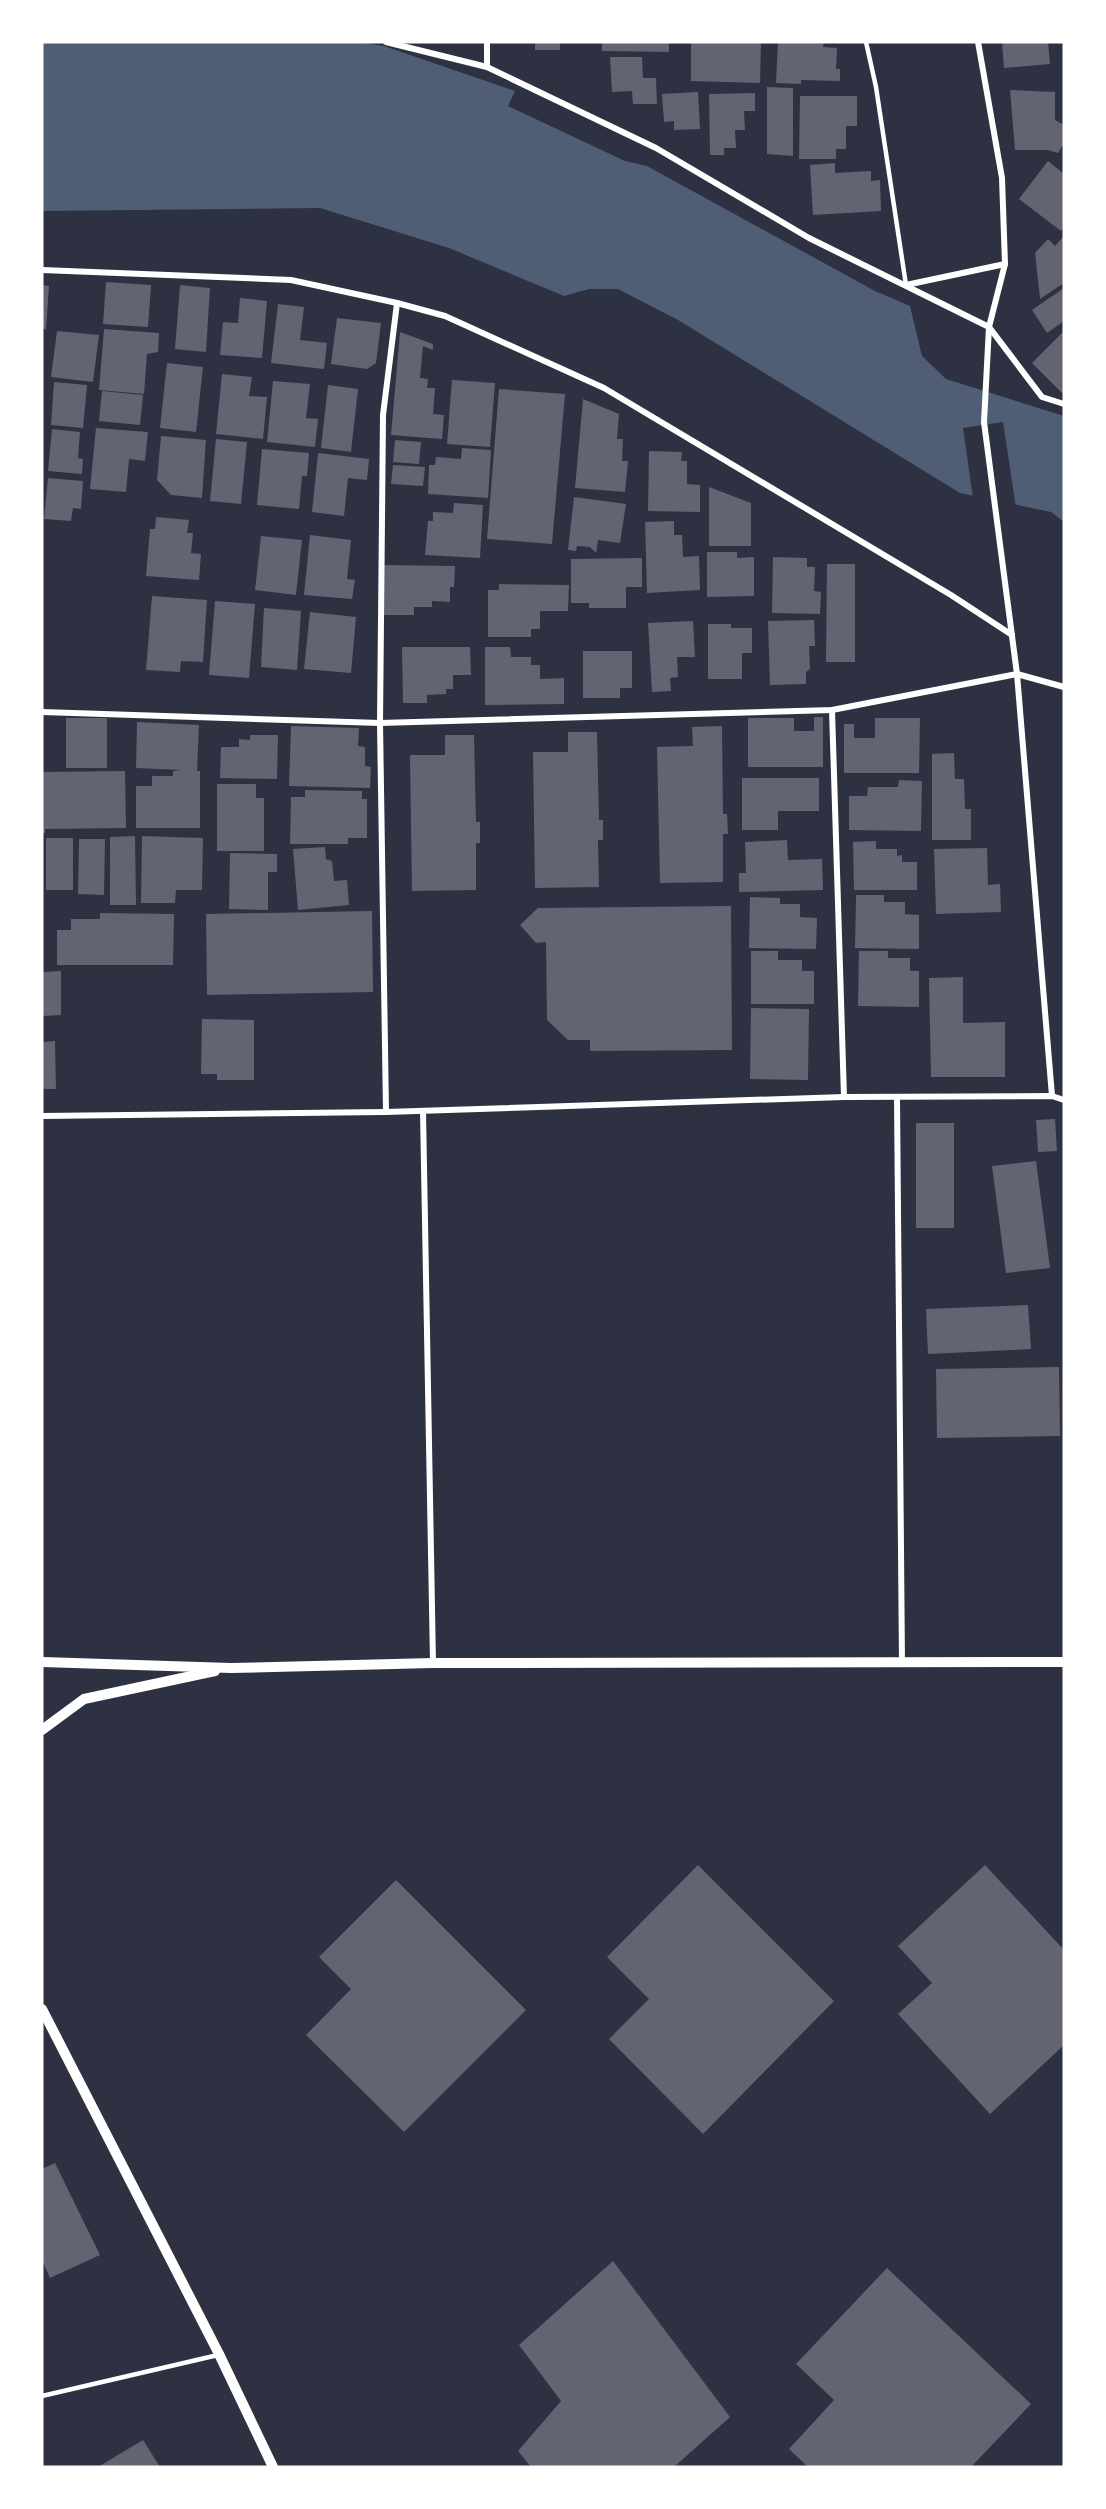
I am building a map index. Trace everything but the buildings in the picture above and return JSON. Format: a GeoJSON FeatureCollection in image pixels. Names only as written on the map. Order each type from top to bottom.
{"type":"FeatureCollection","features":[{"type":"Feature","properties":{"kind":"street"},"geometry":{"type":"LineString","coordinates":[[386,42],[487,67],[656,148],[809,238],[988,327],[1042,397],[1064,404]]}},
{"type":"Feature","properties":{"kind":"street"},"geometry":{"type":"LineString","coordinates":[[487,42],[487,67]]}},
{"type":"Feature","properties":{"kind":"street"},"geometry":{"type":"LineString","coordinates":[[978,42],[1002,178],[1005,264],[988,327],[984,422],[1017,674],[1052,1096]]}},
{"type":"Feature","properties":{"kind":"street"},"geometry":{"type":"LineString","coordinates":[[906,285],[1005,264]]}},
{"type":"Feature","properties":{"kind":"street"},"geometry":{"type":"LineString","coordinates":[[42,270],[291,280],[445,316],[604,388],[951,595],[1012,635]]}},
{"type":"Feature","properties":{"kind":"street"},"geometry":{"type":"LineString","coordinates":[[386,1112],[380,723],[383,415],[397,303]]}},
{"type":"Feature","properties":{"kind":"street"},"geometry":{"type":"LineString","coordinates":[[42,712],[380,723],[832,710],[1017,674],[1064,687]]}},
{"type":"Feature","properties":{"kind":"street"},"geometry":{"type":"LineString","coordinates":[[832,710],[844,1097]]}},
{"type":"Feature","properties":{"kind":"street"},"geometry":{"type":"LineString","coordinates":[[42,1116],[386,1112],[844,1097],[1052,1096],[1064,1100]]}},
{"type":"Feature","properties":{"kind":"street"},"geometry":{"type":"LineString","coordinates":[[897,1098],[902,1663]]}},
{"type":"Feature","properties":{"kind":"street"},"geometry":{"type":"LineString","coordinates":[[423,1111],[434,1663]]}},
{"type":"Feature","properties":{"kind":"street"},"geometry":{"type":"LineString","coordinates":[[42,1662],[231,1668],[434,1663],[1064,1662]]}},
{"type":"Feature","properties":{"kind":"street"},"geometry":{"type":"LineString","coordinates":[[42,1730],[84,1699],[231,1668]]}},
{"type":"Feature","properties":{"kind":"street"},"geometry":{"type":"LineString","coordinates":[[42,2010],[219,2354],[273,2467]]}},
{"type":"Feature","properties":{"kind":"lane"},"geometry":{"type":"LineString","coordinates":[[866,42],[876,87],[906,285]]}},
{"type":"Feature","properties":{"kind":"lane"},"geometry":{"type":"LineString","coordinates":[[42,2396],[219,2354]]}},
{"type":"Feature","properties":{"kind":"water"},"geometry":{"type":"Polygon","coordinates":[[[42,42],[357,42],[384,46],[515,91],[508,106],[625,161],[647,166],[875,291],[910,306],[922,356],[946,379],[1064,416],[1064,522],[1051,512],[960,493],[678,320],[618,289],[589,289],[564,296],[449,248],[320,208],[42,211],[42,42]]]}},
{"type":"Feature","properties":{"kind":"pier"},"geometry":{"type":"Polygon","coordinates":[[[1003,422],[1016,508],[973,498],[963,428],[1003,422]]]}}]}
